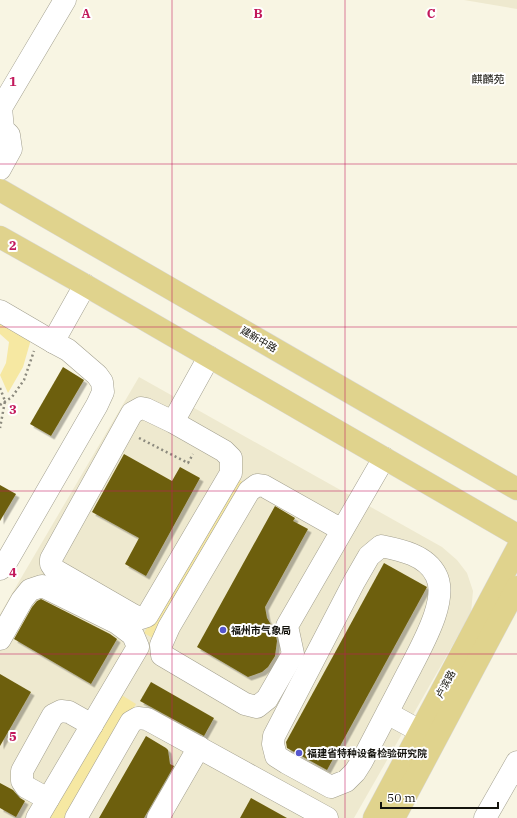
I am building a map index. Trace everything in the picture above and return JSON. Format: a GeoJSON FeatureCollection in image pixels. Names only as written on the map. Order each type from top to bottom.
{"type":"FeatureCollection","features":[{"type":"Feature","properties":{"kind":"main road","name":"建新中路"},"geometry":{"type":"LineString","coordinates":[[0,190],[517,489]]}},
{"type":"Feature","properties":{"kind":"main road"},"geometry":{"type":"LineString","coordinates":[[0,237],[517,535]]}},
{"type":"Feature","properties":{"kind":"main road","name":"卢滨路"},"geometry":{"type":"LineString","coordinates":[[374,818],[517,549]]}},
{"type":"Feature","properties":{"kind":"main road"},"geometry":{"type":"LineString","coordinates":[[394,818],[517,587]]}},
{"type":"Feature","properties":{"kind":"lane"},"geometry":{"type":"LineString","coordinates":[[0,169],[11,149],[9,135],[2,129],[1,108],[65,0]]}},
{"type":"Feature","properties":{"kind":"lane"},"geometry":{"type":"LineString","coordinates":[[46,338],[85,285]]}},
{"type":"Feature","properties":{"kind":"lane"},"geometry":{"type":"LineString","coordinates":[[0,311],[68,350],[97,375],[102,382],[103,392],[97,405],[4,566],[0,570]]}},
{"type":"Feature","properties":{"kind":"lane"},"geometry":{"type":"LineString","coordinates":[[173,422],[209,357]]}},
{"type":"Feature","properties":{"kind":"lane"},"geometry":{"type":"LineString","coordinates":[[141,408],[146,409],[173,422],[224,451],[231,458],[231,473],[147,616],[141,618],[133,615],[55,570],[51,564],[51,559],[123,429],[132,413],[141,408]]}},
{"type":"Feature","properties":{"kind":"lane"},"geometry":{"type":"LineString","coordinates":[[342,530],[264,486],[257,485],[249,491],[169,627],[161,645],[162,655],[245,704],[257,707],[267,699],[293,654],[287,626],[384,458]]}},
{"type":"Feature","properties":{"kind":"lane"},"geometry":{"type":"LineString","coordinates":[[381,546],[400,550],[428,563],[437,575],[440,590],[436,612],[428,633],[387,713],[355,772],[346,781],[331,787],[276,756],[273,744],[274,736],[361,569],[369,556],[381,546]]}},
{"type":"Feature","properties":{"kind":"lane"},"geometry":{"type":"LineString","coordinates":[[0,639],[22,600],[30,590],[42,586],[117,623],[133,635],[138,646],[37,818]]}},
{"type":"Feature","properties":{"kind":"lane"},"geometry":{"type":"LineString","coordinates":[[48,800],[26,787],[22,781],[22,771],[53,715],[61,711],[69,712],[92,725]]}},
{"type":"Feature","properties":{"kind":"lane"},"geometry":{"type":"LineString","coordinates":[[387,713],[420,731]]}},
{"type":"Feature","properties":{"kind":"lane"},"geometry":{"type":"LineString","coordinates":[[76,818],[131,722],[138,718],[146,719],[199,747],[327,818]]}},
{"type":"Feature","properties":{"kind":"lane"},"geometry":{"type":"LineString","coordinates":[[158,818],[199,747]]}},
{"type":"Feature","properties":{"kind":"lane"},"geometry":{"type":"LineString","coordinates":[[485,818],[517,762]]}},
{"type":"Feature","properties":{"kind":"path"},"geometry":{"type":"LineString","coordinates":[[0,405],[12,397],[24,380],[32,357],[46,338]]}},
{"type":"Feature","properties":{"kind":"path"},"geometry":{"type":"LineString","coordinates":[[0,388],[5,401],[0,428]]}},
{"type":"Feature","properties":{"kind":"path"},"geometry":{"type":"LineString","coordinates":[[123,429],[188,463],[203,439]]}},
{"type":"Feature","properties":{"kind":"shaded area"},"geometry":{"type":"Polygon","coordinates":[[[464,0],[517,0],[517,9],[464,0]]]}},
{"type":"Feature","properties":{"kind":"shaded area"},"geometry":{"type":"Polygon","coordinates":[[[0,317],[32,336],[23,367],[8,393],[0,375],[6,363],[9,342],[0,334],[0,317]]]}},
{"type":"Feature","properties":{"kind":"shaded area"},"geometry":{"type":"Polygon","coordinates":[[[139,377],[442,547],[457,560],[467,573],[473,591],[471,613],[354,818],[0,818],[0,614],[139,377]]]}},
{"type":"Feature","properties":{"kind":"shaded area"},"geometry":{"type":"Polygon","coordinates":[[[234,477],[246,484],[156,640],[144,633],[234,477]]]}},
{"type":"Feature","properties":{"kind":"shaded area"},"geometry":{"type":"Polygon","coordinates":[[[120,694],[136,704],[70,818],[48,818],[120,694]]]}},
{"type":"Feature","properties":{"kind":"building"},"geometry":{"type":"Polygon","coordinates":[[[63,367],[84,380],[51,436],[30,424],[63,367]]]}},
{"type":"Feature","properties":{"kind":"building"},"geometry":{"type":"Polygon","coordinates":[[[124,454],[172,481],[180,467],[200,478],[146,576],[125,564],[139,538],[92,512],[124,454]]]}},
{"type":"Feature","properties":{"kind":"building"},"geometry":{"type":"Polygon","coordinates":[[[0,485],[16,494],[0,521],[0,485]]]}},
{"type":"Feature","properties":{"kind":"building"},"geometry":{"type":"Polygon","coordinates":[[[275,506],[295,518],[293,521],[308,529],[265,607],[267,618],[276,636],[277,641],[275,656],[268,667],[262,672],[248,677],[197,647],[275,506]]]}},
{"type":"Feature","properties":{"kind":"building"},"geometry":{"type":"Polygon","coordinates":[[[384,563],[427,587],[327,770],[287,748],[286,742],[384,563]]]}},
{"type":"Feature","properties":{"kind":"building"},"geometry":{"type":"Polygon","coordinates":[[[41,599],[117,639],[91,684],[14,639],[32,607],[41,599]]]}},
{"type":"Feature","properties":{"kind":"building"},"geometry":{"type":"Polygon","coordinates":[[[0,674],[31,692],[0,746],[0,674]]]}},
{"type":"Feature","properties":{"kind":"building"},"geometry":{"type":"Polygon","coordinates":[[[151,682],[214,718],[204,736],[140,701],[151,682]]]}},
{"type":"Feature","properties":{"kind":"building"},"geometry":{"type":"Polygon","coordinates":[[[146,736],[168,750],[170,764],[174,766],[144,818],[99,818],[146,736]]]}},
{"type":"Feature","properties":{"kind":"building"},"geometry":{"type":"Polygon","coordinates":[[[0,783],[13,790],[25,801],[16,817],[0,808],[0,783]]]}},
{"type":"Feature","properties":{"kind":"building"},"geometry":{"type":"Polygon","coordinates":[[[251,798],[287,818],[240,818],[251,798]]]}},
{"type":"Feature","properties":{"kind":"place","name":"福州市气象局"},"geometry":{"type":"Point","coordinates":[223,630]}},
{"type":"Feature","properties":{"kind":"place","name":"福建省特种设备检验研究院"},"geometry":{"type":"Point","coordinates":[299,753]}},
{"type":"Feature","properties":{"kind":"district","name":"麒麟苑"},"geometry":{"type":"Point","coordinates":[488,79]}}]}
